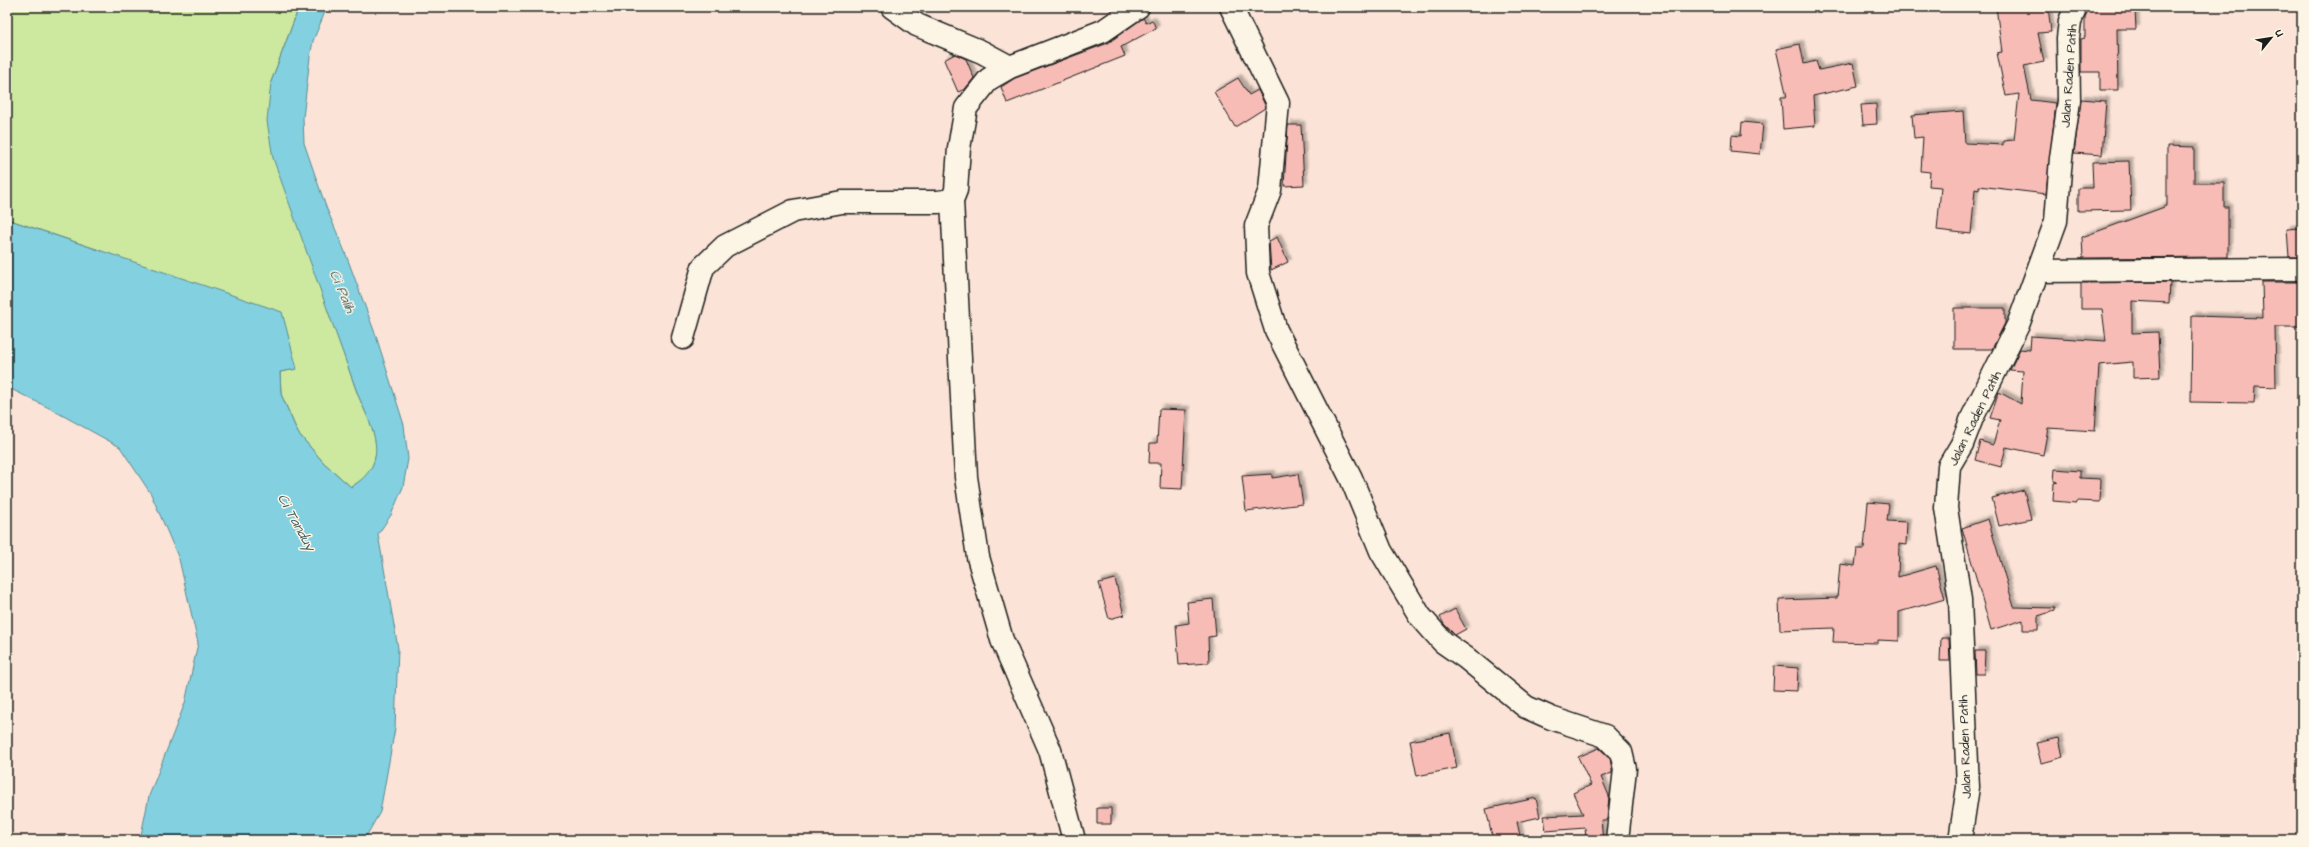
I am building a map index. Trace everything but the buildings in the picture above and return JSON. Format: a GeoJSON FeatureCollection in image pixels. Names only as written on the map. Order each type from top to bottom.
{"type":"FeatureCollection","features":[{"type":"Feature","properties":{"kind":"street"},"geometry":{"type":"LineString","coordinates":[[892,7],[917,25],[982,52],[1010,67]]}},
{"type":"Feature","properties":{"kind":"street"},"geometry":{"type":"LineString","coordinates":[[1074,840],[1050,750],[1002,640],[978,557],[966,477],[952,200],[956,190],[959,148],[966,108],[988,79],[1010,67],[1103,31],[1138,7]]}},
{"type":"Feature","properties":{"kind":"street"},"geometry":{"type":"LineString","coordinates":[[1231,7],[1278,103],[1270,190],[1256,226],[1258,273],[1276,330],[1351,478],[1381,551],[1420,616],[1443,642],[1466,658],[1526,707],[1551,718],[1606,736],[1622,752],[1625,769],[1617,840]]}},
{"type":"Feature","properties":{"kind":"street","name":"Jalan Raden Patih"},"geometry":{"type":"LineString","coordinates":[[1960,840],[1968,787],[1960,600],[1946,508],[1949,466],[1962,444],[1972,418],[2006,351],[2056,221],[2061,158],[2069,101],[2070,21],[2076,7]]}},
{"type":"Feature","properties":{"kind":"street"},"geometry":{"type":"LineString","coordinates":[[683,338],[703,267],[725,246],[793,211],[842,202],[938,202],[952,200]]}},
{"type":"Feature","properties":{"kind":"street"},"geometry":{"type":"LineString","coordinates":[[2038,271],[2302,269]]}},
{"type":"Feature","properties":{"kind":"green space"},"geometry":{"type":"Polygon","coordinates":[[[7,7],[299,7],[271,82],[329,312],[358,395],[373,429],[377,446],[374,462],[368,476],[351,487],[324,463],[298,433],[281,394],[280,372],[296,369],[99,250],[7,219],[7,7]]]}},
{"type":"Feature","properties":{"kind":"water"},"geometry":{"type":"Polygon","coordinates":[[[299,7],[327,7],[313,41],[310,57],[303,118],[304,143],[326,207],[345,252],[376,336],[404,425],[408,459],[403,487],[391,515],[378,534],[398,648],[395,728],[380,812],[364,840],[140,840],[149,796],[185,703],[198,643],[179,559],[151,494],[120,447],[7,387],[7,219],[282,312],[297,369],[280,372],[281,394],[298,433],[324,463],[351,487],[364,477],[372,467],[376,445],[369,421],[358,395],[273,158],[267,121],[271,82],[299,7]]]}},
{"type":"Feature","properties":{"kind":"water label","name":"Ci Palih"},"geometry":{"type":"Point","coordinates":[343,291]}},
{"type":"Feature","properties":{"kind":"water label","name":"Ci Tanduy"},"geometry":{"type":"Point","coordinates":[297,522]}}]}
